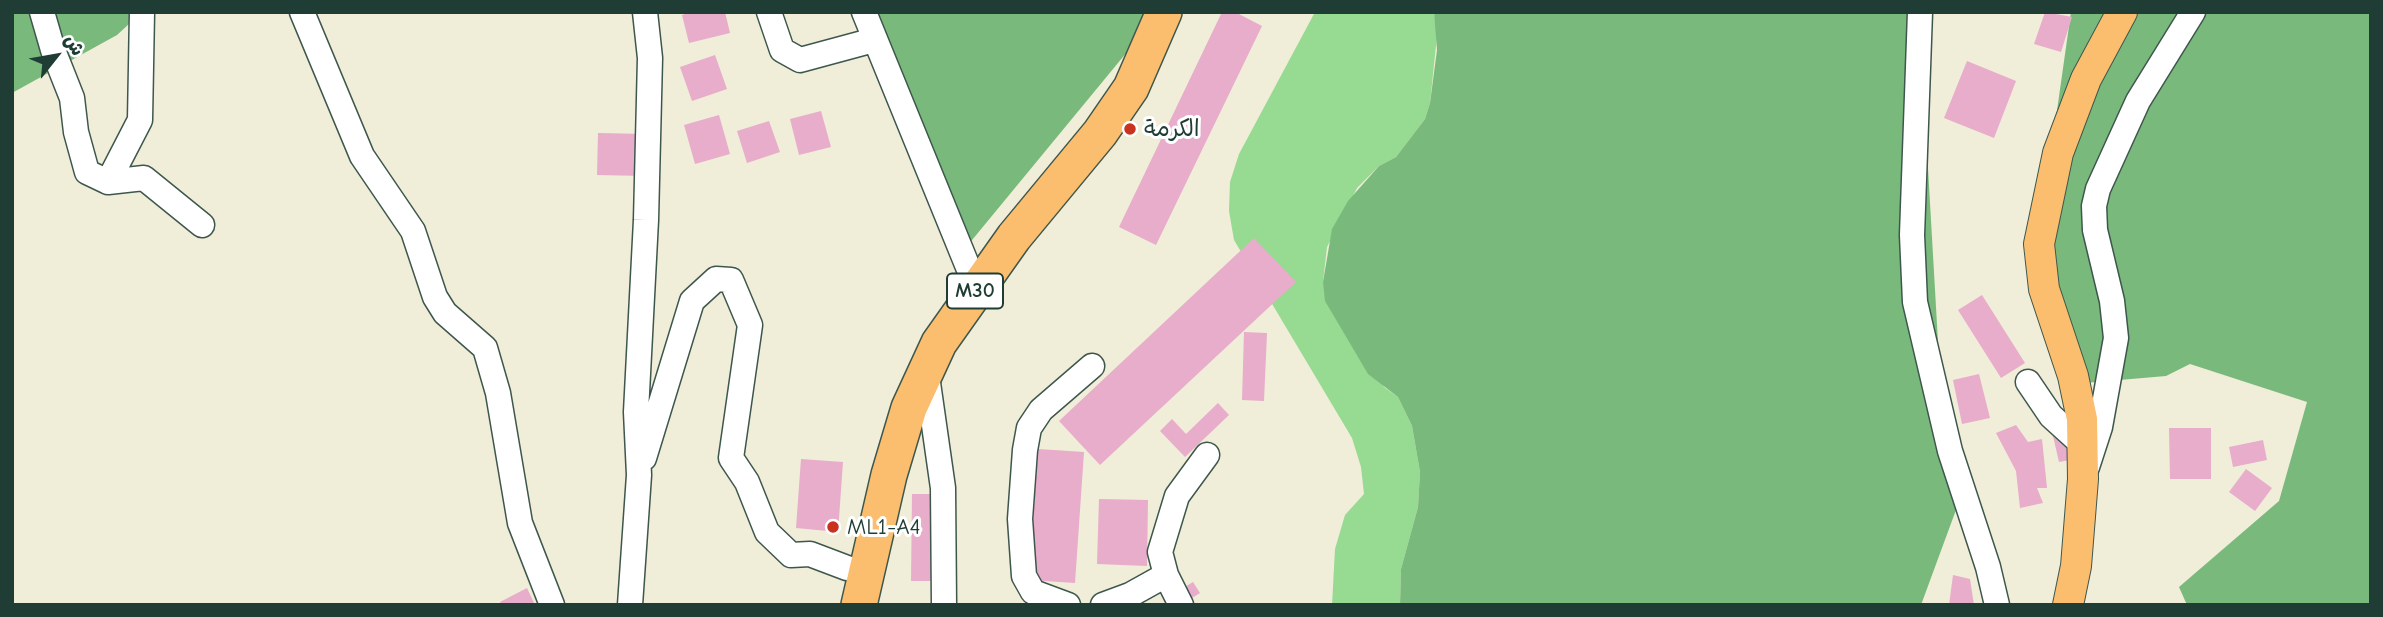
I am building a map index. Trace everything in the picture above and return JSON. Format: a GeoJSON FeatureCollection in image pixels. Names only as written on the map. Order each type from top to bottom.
{"type":"FeatureCollection","features":[{"type":"Feature","properties":{"kind":"highway","name":"M30"},"geometry":{"type":"LineString","coordinates":[[839,605],[871,468],[892,398],[914,355],[970,272],[1090,122],[1119,70],[1142,12]]}},
{"type":"Feature","properties":{"kind":"highway","name":"M30"},"geometry":{"type":"LineString","coordinates":[[859,605],[889,475],[909,408],[926,368],[939,343],[1014,237],[1100,133],[1131,88],[1164,12]]}},
{"type":"Feature","properties":{"kind":"main road"},"geometry":{"type":"LineString","coordinates":[[2068,605],[2076,566],[2083,479],[2082,419],[2073,376],[2045,289],[2039,244],[2058,153],[2086,79],[2122,12]]}},
{"type":"Feature","properties":{"kind":"street"},"geometry":{"type":"LineString","coordinates":[[42,12],[52,50],[72,98],[76,132],[87,172],[108,182],[144,178],[202,225]]}},
{"type":"Feature","properties":{"kind":"street"},"geometry":{"type":"LineString","coordinates":[[108,182],[140,120],[142,12]]}},
{"type":"Feature","properties":{"kind":"street"},"geometry":{"type":"LineString","coordinates":[[302,12],[362,156],[413,231],[435,297],[445,313],[485,348],[498,393],[520,523],[552,605]]}},
{"type":"Feature","properties":{"kind":"street"},"geometry":{"type":"LineString","coordinates":[[630,605],[639,475],[636,412],[650,58],[645,12]]}},
{"type":"Feature","properties":{"kind":"street"},"geometry":{"type":"LineString","coordinates":[[769,12],[782,50],[800,60],[874,40]]}},
{"type":"Feature","properties":{"kind":"street"},"geometry":{"type":"LineString","coordinates":[[864,12],[970,272]]}},
{"type":"Feature","properties":{"kind":"street"},"geometry":{"type":"LineString","coordinates":[[1920,12],[1912,235],[1915,302],[1950,450],[1988,567],[1997,605]]}},
{"type":"Feature","properties":{"kind":"street"},"geometry":{"type":"LineString","coordinates":[[2083,479],[2101,427],[2116,338],[2112,301],[2095,230],[2096,198],[2138,100],[2193,12]]}},
{"type":"Feature","properties":{"kind":"street"},"geometry":{"type":"LineString","coordinates":[[639,475],[692,301],[716,279],[731,280],[750,325],[731,458],[747,482],[767,532],[791,555],[810,554],[847,568]]}},
{"type":"Feature","properties":{"kind":"street"},"geometry":{"type":"LineString","coordinates":[[1068,605],[1033,592],[1024,576],[1020,519],[1025,450],[1029,428],[1041,410],[1092,366]]}},
{"type":"Feature","properties":{"kind":"street"},"geometry":{"type":"LineString","coordinates":[[926,368],[943,488],[944,605]]}},
{"type":"Feature","properties":{"kind":"street"},"geometry":{"type":"LineString","coordinates":[[2028,382],[2051,416],[2082,445]]}},
{"type":"Feature","properties":{"kind":"street"},"geometry":{"type":"LineString","coordinates":[[1181,605],[1166,575],[1160,552],[1177,495],[1207,455]]}},
{"type":"Feature","properties":{"kind":"street"},"geometry":{"type":"LineString","coordinates":[[1103,605],[1130,596],[1166,575]]}},
{"type":"Feature","properties":{"kind":"green space"},"geometry":{"type":"Polygon","coordinates":[[[12,12],[142,12],[117,35],[12,93],[12,12]]]}},
{"type":"Feature","properties":{"kind":"green space"},"geometry":{"type":"Polygon","coordinates":[[[869,12],[1160,12],[963,251],[869,12]]]}},
{"type":"Feature","properties":{"kind":"green space"},"geometry":{"type":"Polygon","coordinates":[[[1315,12],[1434,12],[1437,36],[1430,103],[1425,119],[1396,157],[1379,166],[1357,188],[1327,247],[1323,282],[1384,387],[1398,397],[1412,426],[1420,472],[1418,507],[1401,569],[1400,605],[1332,605],[1335,549],[1345,515],[1364,494],[1361,467],[1352,438],[1234,240],[1229,211],[1230,182],[1239,154],[1315,12]]]}},
{"type":"Feature","properties":{"kind":"green space"},"geometry":{"type":"Polygon","coordinates":[[[1434,12],[1919,12],[1941,394],[1967,480],[1921,605],[1400,605],[1401,569],[1418,507],[1420,472],[1412,426],[1398,397],[1368,374],[1325,301],[1323,282],[1332,229],[1348,201],[1379,166],[1396,157],[1425,119],[1430,103],[1437,50],[1434,12]]]}},
{"type":"Feature","properties":{"kind":"green space"},"geometry":{"type":"Polygon","coordinates":[[[2071,12],[2371,12],[2371,605],[2187,605],[2179,587],[2279,501],[2307,402],[2190,364],[2166,376],[2061,385],[2040,230],[2071,12]]]}},
{"type":"Feature","properties":{"kind":"building"},"geometry":{"type":"Polygon","coordinates":[[[691,12],[725,12],[730,33],[689,43],[682,15],[691,12]]]}},
{"type":"Feature","properties":{"kind":"building"},"geometry":{"type":"Polygon","coordinates":[[[1222,12],[1235,12],[1262,26],[1156,245],[1119,227],[1222,12]]]}},
{"type":"Feature","properties":{"kind":"building"},"geometry":{"type":"Polygon","coordinates":[[[2045,12],[2072,17],[2061,52],[2034,44],[2045,12]]]}},
{"type":"Feature","properties":{"kind":"building"},"geometry":{"type":"Polygon","coordinates":[[[715,55],[727,89],[692,101],[680,67],[715,55]]]}},
{"type":"Feature","properties":{"kind":"building"},"geometry":{"type":"Polygon","coordinates":[[[1967,61],[2016,81],[1994,138],[1944,118],[1967,61]]]}},
{"type":"Feature","properties":{"kind":"building"},"geometry":{"type":"Polygon","coordinates":[[[821,111],[831,147],[799,155],[790,119],[821,111]]]}},
{"type":"Feature","properties":{"kind":"building"},"geometry":{"type":"Polygon","coordinates":[[[719,115],[730,154],[695,164],[684,125],[719,115]]]}},
{"type":"Feature","properties":{"kind":"building"},"geometry":{"type":"Polygon","coordinates":[[[769,121],[780,152],[747,163],[737,131],[769,121]]]}},
{"type":"Feature","properties":{"kind":"building"},"geometry":{"type":"Polygon","coordinates":[[[598,133],[646,134],[645,176],[597,175],[598,133]]]}},
{"type":"Feature","properties":{"kind":"building"},"geometry":{"type":"Polygon","coordinates":[[[1254,238],[1296,282],[1100,465],[1059,421],[1254,238]]]}},
{"type":"Feature","properties":{"kind":"building"},"geometry":{"type":"Polygon","coordinates":[[[1982,295],[2025,363],[2001,378],[1958,310],[1982,295]]]}},
{"type":"Feature","properties":{"kind":"building"},"geometry":{"type":"Polygon","coordinates":[[[1244,332],[1267,333],[1264,401],[1242,400],[1244,332]]]}},
{"type":"Feature","properties":{"kind":"building"},"geometry":{"type":"Polygon","coordinates":[[[1979,374],[1990,418],[1962,424],[1953,380],[1979,374]]]}},
{"type":"Feature","properties":{"kind":"building"},"geometry":{"type":"Polygon","coordinates":[[[1218,403],[1229,415],[1185,457],[1160,431],[1172,419],[1186,434],[1218,403]]]}},
{"type":"Feature","properties":{"kind":"building"},"geometry":{"type":"Polygon","coordinates":[[[2016,425],[2028,442],[2042,439],[2047,488],[2037,488],[2043,503],[2020,508],[2016,471],[1996,433],[2016,425]]]}},
{"type":"Feature","properties":{"kind":"building"},"geometry":{"type":"Polygon","coordinates":[[[2169,428],[2211,428],[2211,479],[2170,479],[2169,428]]]}},
{"type":"Feature","properties":{"kind":"building"},"geometry":{"type":"Polygon","coordinates":[[[2064,434],[2070,460],[2059,462],[2053,436],[2064,434]]]}},
{"type":"Feature","properties":{"kind":"building"},"geometry":{"type":"Polygon","coordinates":[[[2263,440],[2267,460],[2233,467],[2229,447],[2263,440]]]}},
{"type":"Feature","properties":{"kind":"building"},"geometry":{"type":"Polygon","coordinates":[[[1038,449],[1084,452],[1075,583],[1029,580],[1038,449]]]}},
{"type":"Feature","properties":{"kind":"building"},"geometry":{"type":"Polygon","coordinates":[[[801,459],[843,462],[838,532],[796,528],[801,459]]]}},
{"type":"Feature","properties":{"kind":"building"},"geometry":{"type":"Polygon","coordinates":[[[2246,469],[2272,488],[2255,511],[2229,492],[2246,469]]]}},
{"type":"Feature","properties":{"kind":"building"},"geometry":{"type":"Polygon","coordinates":[[[912,494],[932,494],[932,581],[911,581],[912,494]]]}},
{"type":"Feature","properties":{"kind":"building"},"geometry":{"type":"Polygon","coordinates":[[[1099,499],[1148,500],[1147,566],[1097,564],[1099,499]]]}},
{"type":"Feature","properties":{"kind":"building"},"geometry":{"type":"Polygon","coordinates":[[[1953,575],[1970,579],[1974,605],[1949,605],[1953,575]]]}},
{"type":"Feature","properties":{"kind":"building"},"geometry":{"type":"Polygon","coordinates":[[[1193,582],[1200,593],[1187,601],[1180,590],[1193,582]]]}},
{"type":"Feature","properties":{"kind":"building"},"geometry":{"type":"Polygon","coordinates":[[[527,588],[535,605],[501,605],[500,602],[527,588]]]}},
{"type":"Feature","properties":{"kind":"place","name":"الكرمة"},"geometry":{"type":"Point","coordinates":[1130,129]}},
{"type":"Feature","properties":{"kind":"place","name":"ML1-A4"},"geometry":{"type":"Point","coordinates":[833,527]}}]}
